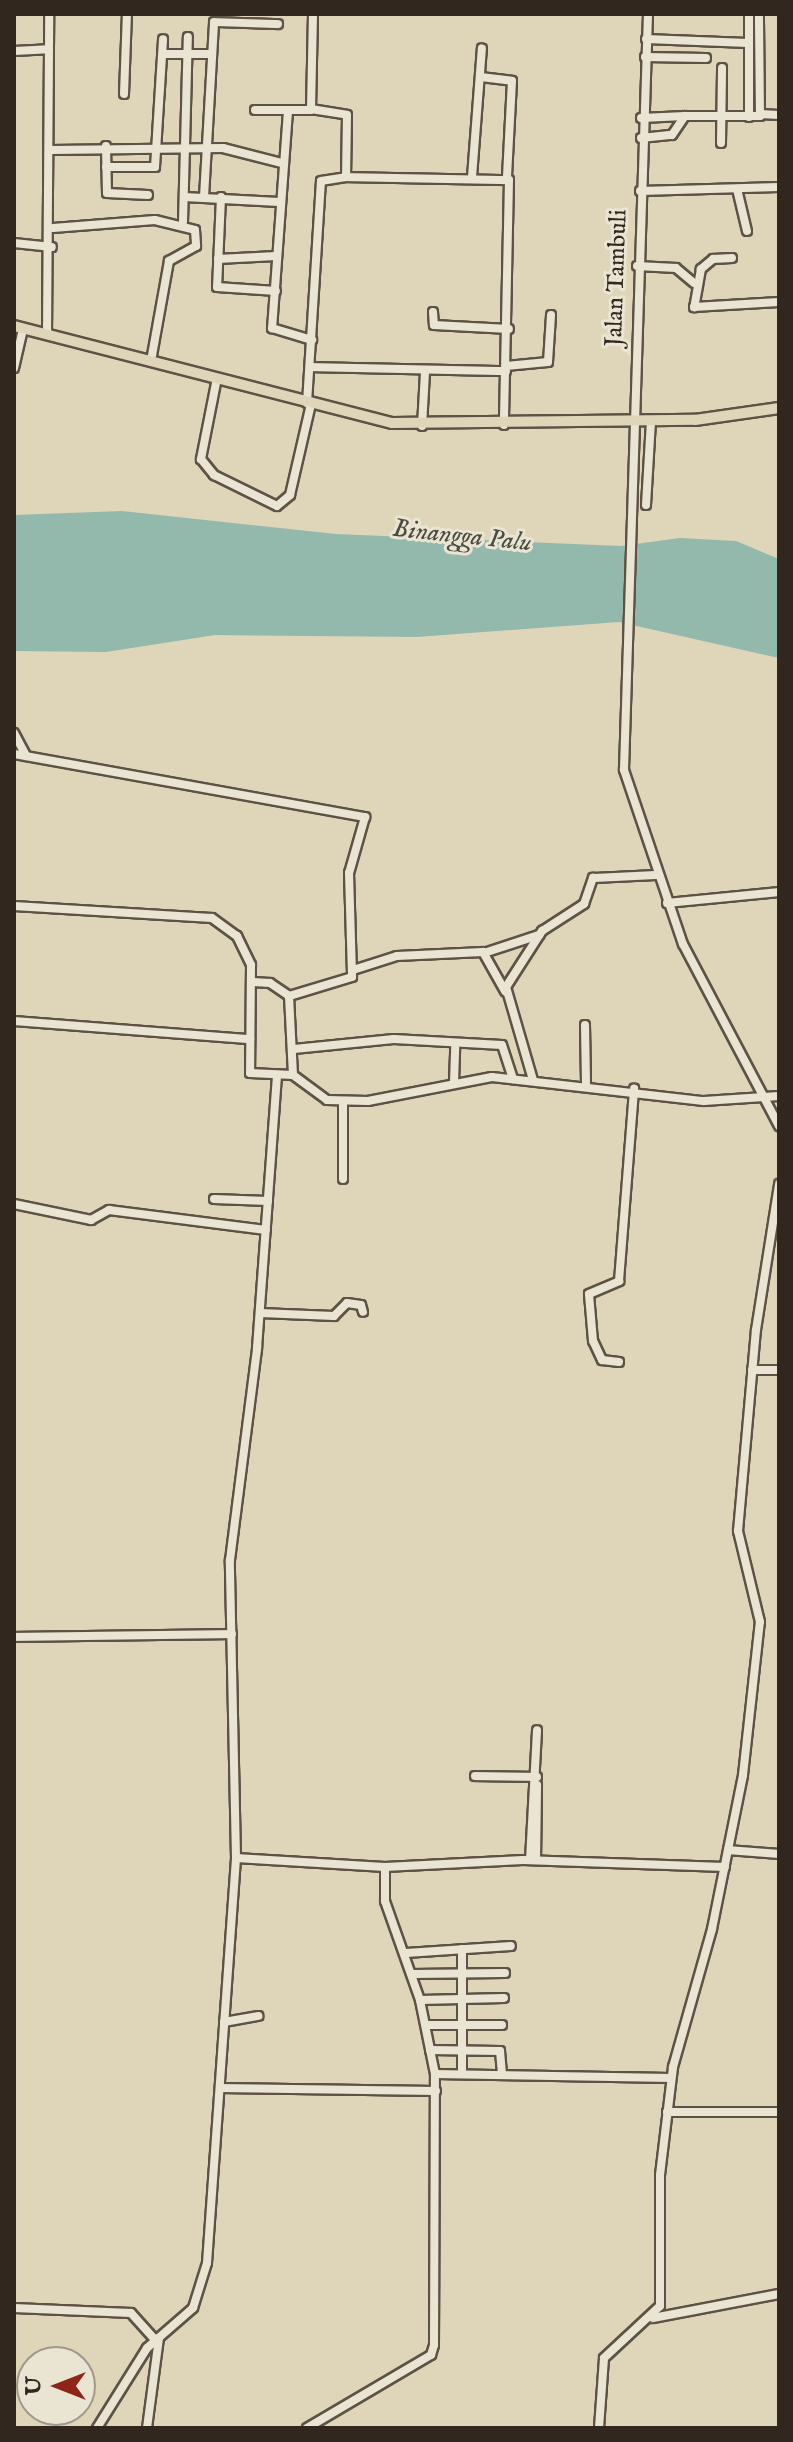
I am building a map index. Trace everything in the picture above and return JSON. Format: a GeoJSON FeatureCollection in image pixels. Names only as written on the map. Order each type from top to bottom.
{"type":"FeatureCollection","features":[{"type":"Feature","properties":{"kind":"main road"},"geometry":{"type":"LineString","coordinates":[[18,328],[309,403],[422,426],[633,422],[779,408]]}},
{"type":"Feature","properties":{"kind":"street"},"geometry":{"type":"LineString","coordinates":[[47,335],[53,228],[49,14]]}},
{"type":"Feature","properties":{"kind":"street"},"geometry":{"type":"LineString","coordinates":[[124,94],[127,14]]}},
{"type":"Feature","properties":{"kind":"street"},"geometry":{"type":"LineString","coordinates":[[311,110],[313,14]]}},
{"type":"Feature","properties":{"kind":"street","name":"Jalan Tambuli"},"geometry":{"type":"LineString","coordinates":[[648,14],[641,118],[623,762],[667,903],[762,1098],[779,1126]]}},
{"type":"Feature","properties":{"kind":"street"},"geometry":{"type":"LineString","coordinates":[[749,14],[749,117]]}},
{"type":"Feature","properties":{"kind":"street"},"geometry":{"type":"LineString","coordinates":[[759,14],[760,114]]}},
{"type":"Feature","properties":{"kind":"street"},"geometry":{"type":"LineString","coordinates":[[204,197],[214,18],[278,24]]}},
{"type":"Feature","properties":{"kind":"street"},"geometry":{"type":"LineString","coordinates":[[151,361],[169,261],[198,244],[183,222],[188,37]]}},
{"type":"Feature","properties":{"kind":"street"},"geometry":{"type":"LineString","coordinates":[[106,167],[154,168],[158,146],[163,39]]}},
{"type":"Feature","properties":{"kind":"street"},"geometry":{"type":"LineString","coordinates":[[646,39],[748,43]]}},
{"type":"Feature","properties":{"kind":"street"},"geometry":{"type":"LineString","coordinates":[[472,177],[482,48]]}},
{"type":"Feature","properties":{"kind":"street"},"geometry":{"type":"LineString","coordinates":[[14,51],[48,49]]}},
{"type":"Feature","properties":{"kind":"street"},"geometry":{"type":"LineString","coordinates":[[163,54],[211,54]]}},
{"type":"Feature","properties":{"kind":"street"},"geometry":{"type":"LineString","coordinates":[[645,57],[706,58]]}},
{"type":"Feature","properties":{"kind":"street"},"geometry":{"type":"LineString","coordinates":[[721,143],[722,68]]}},
{"type":"Feature","properties":{"kind":"street"},"geometry":{"type":"LineString","coordinates":[[481,77],[512,81],[507,178],[509,329],[504,425]]}},
{"type":"Feature","properties":{"kind":"street"},"geometry":{"type":"LineString","coordinates":[[255,110],[311,110],[347,115],[346,177]]}},
{"type":"Feature","properties":{"kind":"street"},"geometry":{"type":"LineString","coordinates":[[288,111],[272,328],[312,340]]}},
{"type":"Feature","properties":{"kind":"street"},"geometry":{"type":"LineString","coordinates":[[641,118],[779,115]]}},
{"type":"Feature","properties":{"kind":"street"},"geometry":{"type":"LineString","coordinates":[[641,138],[672,135],[685,116]]}},
{"type":"Feature","properties":{"kind":"street"},"geometry":{"type":"LineString","coordinates":[[51,150],[106,146],[205,147],[282,163]]}},
{"type":"Feature","properties":{"kind":"street"},"geometry":{"type":"LineString","coordinates":[[106,146],[107,193],[148,195]]}},
{"type":"Feature","properties":{"kind":"street"},"geometry":{"type":"LineString","coordinates":[[217,378],[201,459],[214,475],[277,506],[290,495],[309,403],[321,181],[346,177],[507,178]]}},
{"type":"Feature","properties":{"kind":"street"},"geometry":{"type":"LineString","coordinates":[[640,191],[779,187]]}},
{"type":"Feature","properties":{"kind":"street"},"geometry":{"type":"LineString","coordinates":[[737,189],[747,231]]}},
{"type":"Feature","properties":{"kind":"street"},"geometry":{"type":"LineString","coordinates":[[184,197],[279,202]]}},
{"type":"Feature","properties":{"kind":"street"},"geometry":{"type":"LineString","coordinates":[[221,197],[219,289],[276,291]]}},
{"type":"Feature","properties":{"kind":"street"},"geometry":{"type":"LineString","coordinates":[[53,228],[183,222]]}},
{"type":"Feature","properties":{"kind":"street"},"geometry":{"type":"LineString","coordinates":[[14,243],[52,247]]}},
{"type":"Feature","properties":{"kind":"street"},"geometry":{"type":"LineString","coordinates":[[218,259],[276,256]]}},
{"type":"Feature","properties":{"kind":"street"},"geometry":{"type":"LineString","coordinates":[[732,258],[711,260],[694,283],[694,307],[779,302]]}},
{"type":"Feature","properties":{"kind":"street"},"geometry":{"type":"LineString","coordinates":[[637,266],[676,268],[694,283]]}},
{"type":"Feature","properties":{"kind":"street"},"geometry":{"type":"LineString","coordinates":[[433,312],[434,325],[509,329]]}},
{"type":"Feature","properties":{"kind":"street"},"geometry":{"type":"LineString","coordinates":[[311,367],[425,372],[506,368],[548,362],[551,315]]}},
{"type":"Feature","properties":{"kind":"street"},"geometry":{"type":"LineString","coordinates":[[14,368],[18,328]]}},
{"type":"Feature","properties":{"kind":"street"},"geometry":{"type":"LineString","coordinates":[[422,426],[425,372]]}},
{"type":"Feature","properties":{"kind":"street"},"geometry":{"type":"LineString","coordinates":[[646,505],[651,421]]}},
{"type":"Feature","properties":{"kind":"street"},"geometry":{"type":"LineString","coordinates":[[14,733],[26,756]]}},
{"type":"Feature","properties":{"kind":"street"},"geometry":{"type":"LineString","coordinates":[[14,754],[365,817],[349,864],[353,970]]}},
{"type":"Feature","properties":{"kind":"street"},"geometry":{"type":"LineString","coordinates":[[253,982],[270,983],[289,996],[341,985],[353,970],[397,956],[487,952],[541,934],[584,904],[593,878],[657,875]]}},
{"type":"Feature","properties":{"kind":"street"},"geometry":{"type":"LineString","coordinates":[[667,903],[779,892]]}},
{"type":"Feature","properties":{"kind":"street"},"geometry":{"type":"LineString","coordinates":[[14,906],[207,916],[237,936],[253,982],[250,1073],[293,1075],[324,1099],[343,1102],[454,1082],[513,1079],[586,1083],[704,1101],[779,1096]]}},
{"type":"Feature","properties":{"kind":"street"},"geometry":{"type":"LineString","coordinates":[[505,991],[541,934]]}},
{"type":"Feature","properties":{"kind":"street"},"geometry":{"type":"LineString","coordinates":[[487,952],[505,991],[533,1080]]}},
{"type":"Feature","properties":{"kind":"street"},"geometry":{"type":"LineString","coordinates":[[289,996],[293,1075]]}},
{"type":"Feature","properties":{"kind":"street"},"geometry":{"type":"LineString","coordinates":[[14,1021],[250,1039]]}},
{"type":"Feature","properties":{"kind":"street"},"geometry":{"type":"LineString","coordinates":[[585,1025],[586,1083]]}},
{"type":"Feature","properties":{"kind":"street"},"geometry":{"type":"LineString","coordinates":[[294,1049],[394,1039],[455,1046],[507,1046],[513,1079]]}},
{"type":"Feature","properties":{"kind":"street"},"geometry":{"type":"LineString","coordinates":[[454,1082],[455,1046]]}},
{"type":"Feature","properties":{"kind":"street"},"geometry":{"type":"LineString","coordinates":[[97,2428],[157,2339],[193,2308],[204,2283],[236,1858],[232,1530],[260,1313],[277,1075]]}},
{"type":"Feature","properties":{"kind":"street"},"geometry":{"type":"LineString","coordinates":[[619,1362],[602,1360],[593,1341],[589,1294],[619,1281],[634,1089]]}},
{"type":"Feature","properties":{"kind":"street"},"geometry":{"type":"LineString","coordinates":[[343,1102],[343,1179]]}},
{"type":"Feature","properties":{"kind":"street"},"geometry":{"type":"LineString","coordinates":[[653,2318],[661,2297],[667,2112],[671,2078],[725,1867],[760,1622],[738,1543],[752,1370],[779,1184]]}},
{"type":"Feature","properties":{"kind":"street"},"geometry":{"type":"LineString","coordinates":[[214,1199],[268,1201]]}},
{"type":"Feature","properties":{"kind":"street"},"geometry":{"type":"LineString","coordinates":[[14,1204],[91,1220],[109,1210],[266,1230]]}},
{"type":"Feature","properties":{"kind":"street"},"geometry":{"type":"LineString","coordinates":[[260,1313],[334,1316],[347,1303],[361,1305],[363,1312]]}},
{"type":"Feature","properties":{"kind":"street"},"geometry":{"type":"LineString","coordinates":[[752,1370],[779,1370]]}},
{"type":"Feature","properties":{"kind":"street"},"geometry":{"type":"LineString","coordinates":[[14,1637],[232,1634]]}},
{"type":"Feature","properties":{"kind":"street"},"geometry":{"type":"LineString","coordinates":[[533,1860],[537,1730]]}},
{"type":"Feature","properties":{"kind":"street"},"geometry":{"type":"LineString","coordinates":[[475,1776],[537,1781]]}},
{"type":"Feature","properties":{"kind":"street"},"geometry":{"type":"LineString","coordinates":[[728,1850],[779,1854]]}},
{"type":"Feature","properties":{"kind":"street"},"geometry":{"type":"LineString","coordinates":[[236,1858],[385,1867],[533,1860],[725,1867]]}},
{"type":"Feature","properties":{"kind":"street"},"geometry":{"type":"LineString","coordinates":[[307,2428],[431,2355],[435,2074],[420,2000],[406,1953],[385,1901],[385,1867]]}},
{"type":"Feature","properties":{"kind":"street"},"geometry":{"type":"LineString","coordinates":[[406,1953],[511,1946]]}},
{"type":"Feature","properties":{"kind":"street"},"geometry":{"type":"LineString","coordinates":[[462,1949],[462,2074]]}},
{"type":"Feature","properties":{"kind":"street"},"geometry":{"type":"LineString","coordinates":[[412,1974],[505,1973]]}},
{"type":"Feature","properties":{"kind":"street"},"geometry":{"type":"LineString","coordinates":[[420,2000],[504,1998]]}},
{"type":"Feature","properties":{"kind":"street"},"geometry":{"type":"LineString","coordinates":[[224,2022],[258,2016]]}},
{"type":"Feature","properties":{"kind":"street"},"geometry":{"type":"LineString","coordinates":[[426,2025],[502,2025]]}},
{"type":"Feature","properties":{"kind":"street"},"geometry":{"type":"LineString","coordinates":[[430,2050],[500,2051],[502,2075]]}},
{"type":"Feature","properties":{"kind":"street"},"geometry":{"type":"LineString","coordinates":[[435,2074],[671,2078]]}},
{"type":"Feature","properties":{"kind":"street"},"geometry":{"type":"LineString","coordinates":[[220,2088],[436,2091]]}},
{"type":"Feature","properties":{"kind":"street"},"geometry":{"type":"LineString","coordinates":[[667,2112],[779,2112]]}},
{"type":"Feature","properties":{"kind":"street"},"geometry":{"type":"LineString","coordinates":[[599,2428],[604,2358],[653,2318],[779,2294]]}},
{"type":"Feature","properties":{"kind":"street"},"geometry":{"type":"LineString","coordinates":[[14,2308],[131,2313],[157,2339]]}},
{"type":"Feature","properties":{"kind":"street"},"geometry":{"type":"LineString","coordinates":[[147,2428],[157,2339]]}},
{"type":"Feature","properties":{"kind":"water"},"geometry":{"type":"Polygon","coordinates":[[[122,511],[336,534],[621,546],[680,538],[736,541],[779,559],[779,658],[619,622],[417,637],[215,635],[106,652],[14,651],[14,515],[122,511]]]}},
{"type":"Feature","properties":{"kind":"water label","name":"Binangga Palu"},"geometry":{"type":"Point","coordinates":[462,536]}}]}
